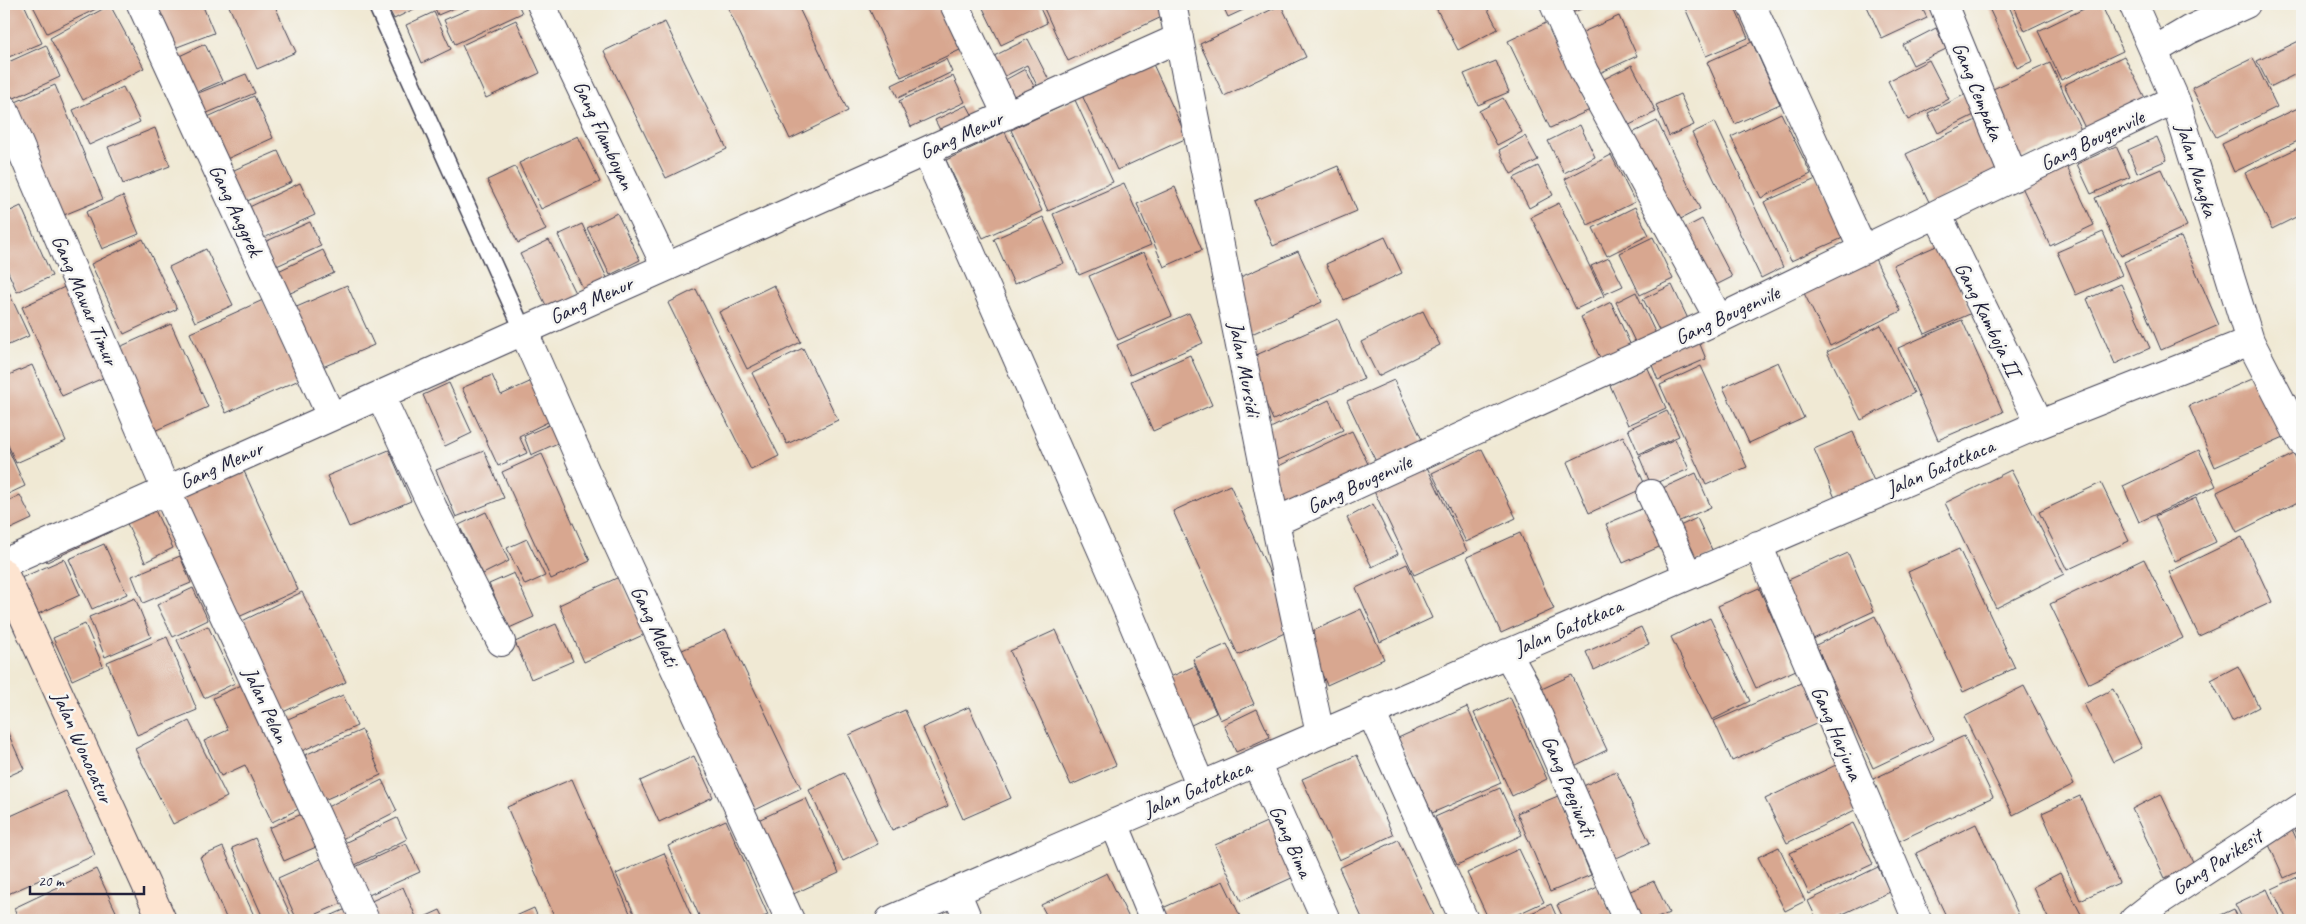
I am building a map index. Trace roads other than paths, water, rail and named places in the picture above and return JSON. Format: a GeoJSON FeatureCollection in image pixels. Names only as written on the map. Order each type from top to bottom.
{"type":"FeatureCollection","features":[{"type":"Feature","properties":{"kind":"street","name":"Gang Anggrek"},"geometry":{"type":"LineString","coordinates":[[141,4],[331,416]]}},
{"type":"Feature","properties":{"kind":"street","name":"Gang Flamboyan"},"geometry":{"type":"LineString","coordinates":[[541,4],[666,267]]}},
{"type":"Feature","properties":{"kind":"street"},"geometry":{"type":"LineString","coordinates":[[954,4],[1007,115]]}},
{"type":"Feature","properties":{"kind":"street","name":"Jalan Mursidi"},"geometry":{"type":"LineString","coordinates":[[1172,4],[1275,522],[1320,734]]}},
{"type":"Feature","properties":{"kind":"street"},"geometry":{"type":"LineString","coordinates":[[1554,4],[1584,72],[1719,319]]}},
{"type":"Feature","properties":{"kind":"street"},"geometry":{"type":"LineString","coordinates":[[1751,4],[1863,250]]}},
{"type":"Feature","properties":{"kind":"street","name":"Gang Cempaka"},"geometry":{"type":"LineString","coordinates":[[1943,4],[2014,177]]}},
{"type":"Feature","properties":{"kind":"street","name":"Jalan Nangka"},"geometry":{"type":"LineString","coordinates":[[2133,4],[2155,50],[2174,99],[2250,341],[2302,442]]}},
{"type":"Feature","properties":{"kind":"street"},"geometry":{"type":"LineString","coordinates":[[2155,50],[2189,30],[2246,4]]}},
{"type":"Feature","properties":{"kind":"street","name":"Gang Menur"},"geometry":{"type":"LineString","coordinates":[[4,563],[1179,38]]}},
{"type":"Feature","properties":{"kind":"street","name":"Gang Bougenvile"},"geometry":{"type":"LineString","coordinates":[[1275,522],[1719,319],[2174,99]]}},
{"type":"Feature","properties":{"kind":"street","name":"Gang Mawar Timur"},"geometry":{"type":"LineString","coordinates":[[4,109],[166,490]]}},
{"type":"Feature","properties":{"kind":"street"},"geometry":{"type":"LineString","coordinates":[[926,151],[1114,578],[1200,786]]}},
{"type":"Feature","properties":{"kind":"street","name":"Gang Kamboja II"},"geometry":{"type":"LineString","coordinates":[[1937,214],[2040,424]]}},
{"type":"Feature","properties":{"kind":"street","name":"Gang Melati"},"geometry":{"type":"LineString","coordinates":[[523,330],[608,525],[790,920]]}},
{"type":"Feature","properties":{"kind":"street","name":"Jalan Gatotkaca"},"geometry":{"type":"LineString","coordinates":[[890,920],[2040,424],[2250,341]]}},
{"type":"Feature","properties":{"kind":"street"},"geometry":{"type":"LineString","coordinates":[[380,394],[433,508],[501,642]]}},
{"type":"Feature","properties":{"kind":"street","name":"Jalan Pelan"},"geometry":{"type":"LineString","coordinates":[[166,490],[365,920]]}},
{"type":"Feature","properties":{"kind":"street"},"geometry":{"type":"LineString","coordinates":[[1650,494],[1688,576]]}},
{"type":"Feature","properties":{"kind":"street","name":"Gang Harjuna"},"geometry":{"type":"LineString","coordinates":[[1758,545],[1917,920]]}},
{"type":"Feature","properties":{"kind":"street","name":"Jalan Wonocatur"},"geometry":{"type":"LineString","coordinates":[[4,573],[162,920]]}},
{"type":"Feature","properties":{"kind":"street","name":"Gang Pregiwati"},"geometry":{"type":"LineString","coordinates":[[1507,653],[1526,687],[1627,920]]}},
{"type":"Feature","properties":{"kind":"street"},"geometry":{"type":"LineString","coordinates":[[1371,712],[1464,920]]}},
{"type":"Feature","properties":{"kind":"street","name":"Gang Bima"},"geometry":{"type":"LineString","coordinates":[[1256,762],[1326,920]]}},
{"type":"Feature","properties":{"kind":"street","name":"Gang Parikesit"},"geometry":{"type":"LineString","coordinates":[[2134,920],[2153,905],[2302,807]]}},
{"type":"Feature","properties":{"kind":"street"},"geometry":{"type":"LineString","coordinates":[[1114,823],[1154,920]]}},
{"type":"Feature","properties":{"kind":"street"},"geometry":{"type":"LineString","coordinates":[[956,891],[968,920]]}},
{"type":"Feature","properties":{"kind":"lane"},"geometry":{"type":"LineString","coordinates":[[376,4],[523,330]]}}]}
